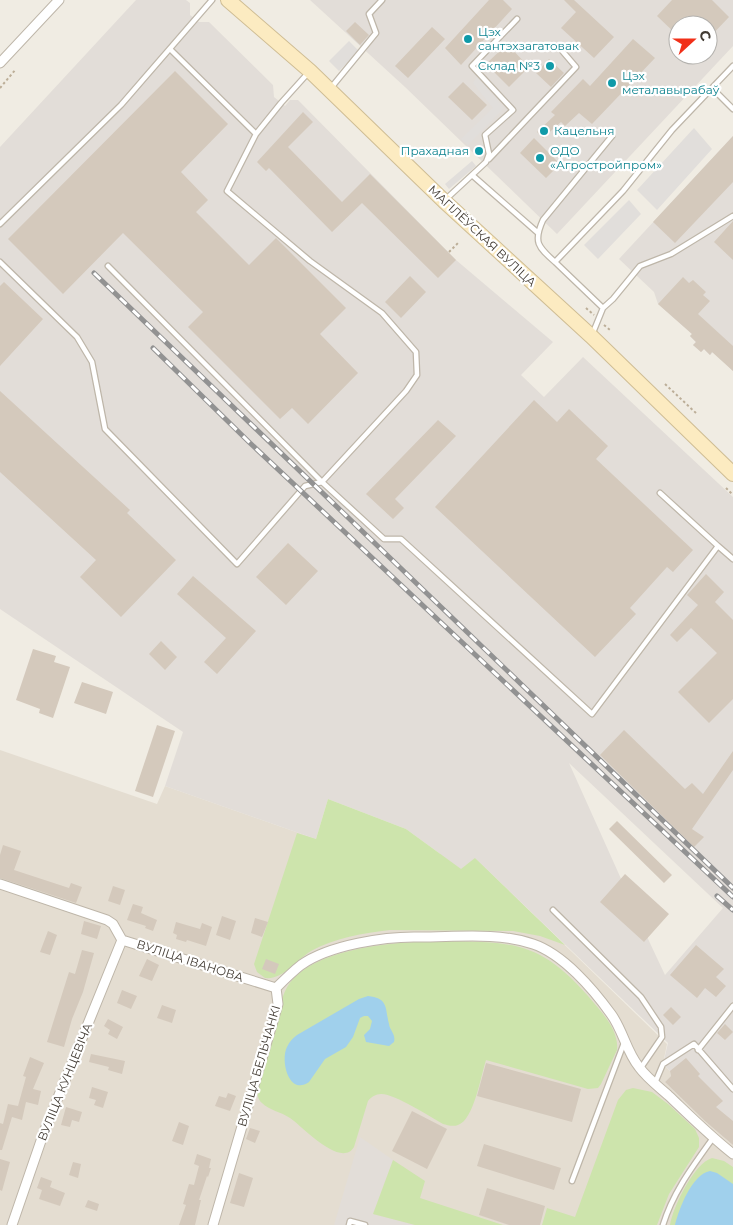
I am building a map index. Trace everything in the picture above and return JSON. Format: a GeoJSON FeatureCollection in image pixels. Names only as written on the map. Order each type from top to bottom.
{"type":"FeatureCollection","features":[{"type":"Feature","properties":{"kind":"street"},"geometry":{"type":"LineString","coordinates":[[0,63],[60,0]]}},
{"type":"Feature","properties":{"kind":"street","name":"МАГІЛЁЎСКАЯ ВУЛІЦА"},"geometry":{"type":"LineString","coordinates":[[228,0],[310,71],[444,201],[592,336],[733,474]]}},
{"type":"Feature","properties":{"kind":"street","name":"ВУЛІЦА ІВАНОВА"},"geometry":{"type":"LineString","coordinates":[[0,884],[107,920],[113,924],[122,940],[276,988]]}},
{"type":"Feature","properties":{"kind":"street","name":"ВУЛІЦА БЕЛЬЧАНКІ"},"geometry":{"type":"LineString","coordinates":[[213,1225],[278,1004],[276,988],[301,965],[321,954],[363,942],[394,937],[486,937],[520,940],[535,944],[549,951],[576,973],[611,1014],[640,1069],[713,1138],[733,1154]]}},
{"type":"Feature","properties":{"kind":"street","name":"ВУЛІЦА КУНЦЕВІЧА"},"geometry":{"type":"LineString","coordinates":[[12,1225],[44,1132],[122,940]]}},
{"type":"Feature","properties":{"kind":"lane"},"geometry":{"type":"LineString","coordinates":[[0,224],[121,105],[212,0]]}},
{"type":"Feature","properties":{"kind":"lane"},"geometry":{"type":"LineString","coordinates":[[328,90],[343,75],[376,33],[368,14],[382,0]]}},
{"type":"Feature","properties":{"kind":"lane"},"geometry":{"type":"LineString","coordinates":[[486,162],[489,154],[485,135],[513,110],[472,66],[517,19]]}},
{"type":"Feature","properties":{"kind":"lane"},"geometry":{"type":"LineString","coordinates":[[444,201],[486,162],[576,67],[558,46]]}},
{"type":"Feature","properties":{"kind":"lane"},"geometry":{"type":"LineString","coordinates":[[170,49],[256,134]]}},
{"type":"Feature","properties":{"kind":"lane"},"geometry":{"type":"LineString","coordinates":[[555,262],[623,191],[672,130],[733,66]]}},
{"type":"Feature","properties":{"kind":"lane"},"geometry":{"type":"LineString","coordinates":[[0,262],[77,337],[92,362],[105,429],[237,564],[305,486],[322,482],[406,391],[417,375],[416,352],[382,313],[310,261],[227,191],[256,134],[310,71]]}},
{"type":"Feature","properties":{"kind":"lane"},"geometry":{"type":"LineString","coordinates":[[712,88],[733,109]]}},
{"type":"Feature","properties":{"kind":"lane"},"geometry":{"type":"LineString","coordinates":[[603,308],[543,251],[537,242],[537,232],[543,220],[612,136]]}},
{"type":"Feature","properties":{"kind":"lane"},"geometry":{"type":"LineString","coordinates":[[472,175],[537,232]]}},
{"type":"Feature","properties":{"kind":"lane"},"geometry":{"type":"LineString","coordinates":[[592,336],[603,308],[613,300],[640,266],[671,254],[733,216]]}},
{"type":"Feature","properties":{"kind":"lane"},"geometry":{"type":"LineString","coordinates":[[108,266],[322,482],[384,540],[401,539],[592,714],[718,546]]}},
{"type":"Feature","properties":{"kind":"lane"},"geometry":{"type":"LineString","coordinates":[[660,493],[733,559]]}},
{"type":"Feature","properties":{"kind":"lane"},"geometry":{"type":"LineString","coordinates":[[553,910],[641,997],[661,1027],[662,1037],[640,1069]]}},
{"type":"Feature","properties":{"kind":"lane"},"geometry":{"type":"LineString","coordinates":[[698,1050],[733,1006]]}},
{"type":"Feature","properties":{"kind":"lane"},"geometry":{"type":"LineString","coordinates":[[572,1181],[625,1042]]}},
{"type":"Feature","properties":{"kind":"lane"},"geometry":{"type":"LineString","coordinates":[[655,1083],[663,1064],[694,1044],[733,1089]]}},
{"type":"Feature","properties":{"kind":"lane"},"geometry":{"type":"LineString","coordinates":[[663,1225],[676,1192],[713,1138]]}},
{"type":"Feature","properties":{"kind":"lane"},"geometry":{"type":"LineString","coordinates":[[349,1225],[350,1221],[366,1225]]}},
{"type":"Feature","properties":{"kind":"path"},"geometry":{"type":"LineString","coordinates":[[0,88],[16,69]]}},
{"type":"Feature","properties":{"kind":"path"},"geometry":{"type":"LineString","coordinates":[[449,252],[458,243]]}},
{"type":"Feature","properties":{"kind":"path"},"geometry":{"type":"LineString","coordinates":[[665,384],[698,414]]}},
{"type":"Feature","properties":{"kind":"path"},"geometry":{"type":"LineString","coordinates":[[726,488],[733,495]]}},
{"type":"Feature","properties":{"kind":"shaded area"},"geometry":{"type":"Polygon","coordinates":[[[136,0],[186,0],[190,3],[190,15],[199,22],[209,22],[273,85],[274,97],[285,106],[290,100],[298,100],[456,260],[553,342],[521,375],[544,397],[583,357],[733,497],[733,1145],[665,1082],[671,1076],[670,1071],[663,1064],[668,1043],[475,858],[461,869],[406,829],[328,799],[316,839],[165,786],[183,732],[0,609],[0,147],[136,0]],[[569,763],[665,975],[723,908],[569,763]]]}},
{"type":"Feature","properties":{"kind":"shaded area"},"geometry":{"type":"Polygon","coordinates":[[[310,0],[733,0],[733,46],[718,62],[718,15],[668,15],[668,65],[715,65],[557,234],[405,87],[310,0]]]}},
{"type":"Feature","properties":{"kind":"shaded area"},"geometry":{"type":"Polygon","coordinates":[[[349,41],[359,51],[339,71],[329,61],[349,41]]]}},
{"type":"Feature","properties":{"kind":"shaded area"},"geometry":{"type":"Polygon","coordinates":[[[477,77],[504,108],[468,145],[461,139],[493,108],[473,83],[477,77]]]}},
{"type":"Feature","properties":{"kind":"shaded area"},"geometry":{"type":"Polygon","coordinates":[[[694,128],[712,149],[657,210],[637,190],[694,128]]]}},
{"type":"Feature","properties":{"kind":"shaded area"},"geometry":{"type":"Polygon","coordinates":[[[733,136],[733,371],[713,352],[710,355],[704,349],[701,352],[693,345],[696,342],[690,336],[692,334],[658,304],[654,292],[619,259],[733,136]]]}},
{"type":"Feature","properties":{"kind":"shaded area"},"geometry":{"type":"Polygon","coordinates":[[[472,161],[476,166],[449,189],[445,184],[472,161]]]}},
{"type":"Feature","properties":{"kind":"shaded area"},"geometry":{"type":"Polygon","coordinates":[[[629,200],[641,214],[598,259],[584,245],[629,200]]]}},
{"type":"Feature","properties":{"kind":"shaded area"},"geometry":{"type":"Polygon","coordinates":[[[0,750],[157,804],[165,786],[316,839],[475,858],[667,1044],[663,1064],[670,1071],[671,1076],[665,1082],[733,1145],[733,1225],[0,1225],[0,750]]]}},
{"type":"Feature","properties":{"kind":"shaded area"},"geometry":{"type":"Polygon","coordinates":[[[360,1137],[393,1160],[373,1214],[415,1225],[334,1225],[360,1137]]]}},
{"type":"Feature","properties":{"kind":"green space"},"geometry":{"type":"Polygon","coordinates":[[[328,799],[406,829],[461,869],[475,858],[565,945],[540,936],[513,931],[390,930],[339,939],[320,946],[305,955],[284,973],[272,978],[265,978],[257,972],[254,964],[297,833],[316,839],[328,799]]]}},
{"type":"Feature","properties":{"kind":"green space"},"geometry":{"type":"Polygon","coordinates":[[[437,941],[487,942],[507,944],[525,949],[542,956],[575,982],[607,1019],[616,1037],[617,1050],[598,1088],[588,1089],[486,1060],[473,1106],[464,1121],[458,1125],[443,1124],[394,1097],[381,1094],[372,1097],[368,1101],[354,1147],[348,1152],[340,1153],[331,1150],[290,1118],[261,1102],[257,1089],[281,1002],[289,983],[294,978],[323,959],[361,948],[437,941]]]}},
{"type":"Feature","properties":{"kind":"green space"},"geometry":{"type":"Polygon","coordinates":[[[633,1088],[652,1092],[668,1104],[695,1129],[699,1138],[699,1147],[669,1194],[657,1225],[542,1225],[547,1208],[575,1217],[618,1100],[626,1090],[633,1088]]]}},
{"type":"Feature","properties":{"kind":"green space"},"geometry":{"type":"Polygon","coordinates":[[[712,1158],[724,1161],[733,1167],[733,1225],[670,1225],[675,1208],[685,1187],[698,1168],[712,1158]]]}},
{"type":"Feature","properties":{"kind":"green space"},"geometry":{"type":"Polygon","coordinates":[[[393,1160],[425,1181],[420,1198],[503,1225],[415,1225],[373,1214],[393,1160]]]}},
{"type":"Feature","properties":{"kind":"water"},"geometry":{"type":"Polygon","coordinates":[[[368,996],[380,999],[385,1005],[394,1042],[389,1046],[366,1042],[364,1035],[370,1029],[372,1021],[368,1016],[364,1016],[360,1018],[353,1037],[346,1047],[325,1059],[309,1082],[302,1085],[291,1081],[286,1068],[285,1053],[291,1040],[359,999],[368,996]]]}},
{"type":"Feature","properties":{"kind":"water"},"geometry":{"type":"Polygon","coordinates":[[[710,1171],[717,1173],[733,1184],[733,1225],[675,1225],[683,1202],[692,1185],[703,1174],[710,1171]]]}},
{"type":"Feature","properties":{"kind":"building","name":"Цэх сантэхзагатовак"},"geometry":{"type":"Polygon","coordinates":[[[489,0],[503,0],[512,9],[461,65],[445,48],[489,0]]]}},
{"type":"Feature","properties":{"kind":"building"},"geometry":{"type":"Polygon","coordinates":[[[564,0],[574,0],[614,37],[594,58],[561,28],[576,12],[564,0]]]}},
{"type":"Feature","properties":{"kind":"building"},"geometry":{"type":"Polygon","coordinates":[[[672,0],[712,0],[729,17],[718,29],[718,15],[668,15],[668,26],[657,16],[672,0]]]}},
{"type":"Feature","properties":{"kind":"building"},"geometry":{"type":"Polygon","coordinates":[[[355,22],[369,35],[360,45],[346,31],[355,22]]]}},
{"type":"Feature","properties":{"kind":"building"},"geometry":{"type":"Polygon","coordinates":[[[432,27],[445,39],[408,78],[395,66],[432,27]]]}},
{"type":"Feature","properties":{"kind":"building","name":"Цэх металавырабаў"},"geometry":{"type":"Polygon","coordinates":[[[633,39],[655,58],[592,124],[579,113],[565,126],[561,122],[543,138],[537,132],[555,115],[551,112],[583,79],[590,86],[633,39]]]}},
{"type":"Feature","properties":{"kind":"building"},"geometry":{"type":"Polygon","coordinates":[[[507,44],[529,67],[509,87],[486,64],[507,44]]]}},
{"type":"Feature","properties":{"kind":"building","name":"Склад №3"},"geometry":{"type":"Polygon","coordinates":[[[549,59],[564,73],[551,87],[536,73],[549,59]]]}},
{"type":"Feature","properties":{"kind":"building"},"geometry":{"type":"Polygon","coordinates":[[[175,71],[228,124],[181,172],[208,200],[196,212],[249,265],[276,238],[346,308],[320,334],[358,373],[308,424],[292,408],[280,419],[188,327],[203,312],[123,233],[63,294],[8,239],[175,71]]]}},
{"type":"Feature","properties":{"kind":"building"},"geometry":{"type":"Polygon","coordinates":[[[463,82],[487,105],[472,120],[448,97],[463,82]]]}},
{"type":"Feature","properties":{"kind":"building"},"geometry":{"type":"Polygon","coordinates":[[[303,112],[313,122],[288,147],[342,202],[370,174],[456,260],[438,278],[362,203],[332,232],[269,168],[266,171],[257,162],[303,112]]]}},
{"type":"Feature","properties":{"kind":"building"},"geometry":{"type":"Polygon","coordinates":[[[733,136],[733,182],[675,243],[653,222],[733,136]]]}},
{"type":"Feature","properties":{"kind":"building","name":"ОДО «Агростройпром»"},"geometry":{"type":"Polygon","coordinates":[[[534,138],[560,164],[546,178],[520,153],[534,138]]]}},
{"type":"Feature","properties":{"kind":"building","name":"Прахадная"},"geometry":{"type":"Polygon","coordinates":[[[479,145],[485,152],[479,157],[473,150],[479,145]]]}},
{"type":"Feature","properties":{"kind":"building"},"geometry":{"type":"Polygon","coordinates":[[[733,221],[733,260],[714,242],[733,221]]]}},
{"type":"Feature","properties":{"kind":"building"},"geometry":{"type":"Polygon","coordinates":[[[410,276],[426,292],[401,318],[385,302],[410,276]]]}},
{"type":"Feature","properties":{"kind":"building"},"geometry":{"type":"Polygon","coordinates":[[[683,277],[689,283],[693,280],[706,292],[703,295],[710,301],[698,314],[733,346],[733,371],[712,352],[710,355],[704,349],[701,352],[693,345],[696,342],[690,336],[692,334],[658,304],[683,277]]]}},
{"type":"Feature","properties":{"kind":"building"},"geometry":{"type":"Polygon","coordinates":[[[4,282],[43,319],[0,366],[0,286],[4,282]]]}},
{"type":"Feature","properties":{"kind":"building"},"geometry":{"type":"Polygon","coordinates":[[[0,391],[130,510],[127,513],[176,560],[121,617],[80,577],[96,560],[0,472],[0,391]]]}},
{"type":"Feature","properties":{"kind":"building"},"geometry":{"type":"Polygon","coordinates":[[[534,400],[557,422],[569,409],[608,446],[596,459],[693,550],[673,572],[667,567],[630,608],[636,614],[595,657],[435,507],[534,400]]]}},
{"type":"Feature","properties":{"kind":"building"},"geometry":{"type":"Polygon","coordinates":[[[438,420],[456,436],[395,499],[404,508],[393,519],[366,494],[438,420]]]}},
{"type":"Feature","properties":{"kind":"building"},"geometry":{"type":"Polygon","coordinates":[[[288,543],[318,571],[286,605],[256,577],[288,543]]]}},
{"type":"Feature","properties":{"kind":"building"},"geometry":{"type":"Polygon","coordinates":[[[706,574],[724,592],[715,602],[733,620],[733,699],[709,723],[678,692],[717,653],[691,628],[677,642],[670,635],[698,605],[687,595],[706,574]]]}},
{"type":"Feature","properties":{"kind":"building"},"geometry":{"type":"Polygon","coordinates":[[[193,576],[256,631],[217,674],[204,662],[226,638],[177,594],[193,576]]]}},
{"type":"Feature","properties":{"kind":"building"},"geometry":{"type":"Polygon","coordinates":[[[161,641],[177,657],[165,670],[149,654],[161,641]]]}},
{"type":"Feature","properties":{"kind":"building"},"geometry":{"type":"Polygon","coordinates":[[[33,649],[56,656],[54,662],[70,667],[53,718],[39,713],[40,709],[16,700],[33,649]]]}},
{"type":"Feature","properties":{"kind":"building"},"geometry":{"type":"Polygon","coordinates":[[[82,682],[113,692],[106,714],[74,703],[82,682]]]}},
{"type":"Feature","properties":{"kind":"building"},"geometry":{"type":"Polygon","coordinates":[[[157,725],[175,731],[153,797],[135,791],[157,725]]]}},
{"type":"Feature","properties":{"kind":"building"},"geometry":{"type":"Polygon","coordinates":[[[624,730],[685,789],[692,783],[703,794],[733,751],[733,770],[692,829],[704,837],[694,847],[600,755],[624,730]]]}},
{"type":"Feature","properties":{"kind":"building"},"geometry":{"type":"Polygon","coordinates":[[[617,821],[672,875],[664,883],[609,829],[617,821]]]}},
{"type":"Feature","properties":{"kind":"building"},"geometry":{"type":"Polygon","coordinates":[[[3,845],[21,851],[14,870],[69,888],[71,883],[82,887],[76,903],[0,878],[0,855],[3,845]]]}},
{"type":"Feature","properties":{"kind":"building"},"geometry":{"type":"Polygon","coordinates":[[[625,874],[669,914],[644,942],[600,902],[625,874]]]}},
{"type":"Feature","properties":{"kind":"building"},"geometry":{"type":"Polygon","coordinates":[[[113,886],[125,890],[120,905],[108,901],[113,886]]]}},
{"type":"Feature","properties":{"kind":"building"},"geometry":{"type":"Polygon","coordinates":[[[133,904],[143,907],[141,913],[157,920],[153,931],[145,928],[146,926],[127,920],[133,904]]]}},
{"type":"Feature","properties":{"kind":"building"},"geometry":{"type":"Polygon","coordinates":[[[222,916],[236,921],[230,940],[216,935],[222,916]]]}},
{"type":"Feature","properties":{"kind":"building"},"geometry":{"type":"Polygon","coordinates":[[[255,918],[268,922],[262,937],[251,933],[255,918]]]}},
{"type":"Feature","properties":{"kind":"building"},"geometry":{"type":"Polygon","coordinates":[[[84,921],[101,926],[97,939],[81,934],[84,921]]]}},
{"type":"Feature","properties":{"kind":"building"},"geometry":{"type":"Polygon","coordinates":[[[176,922],[200,929],[202,923],[212,927],[206,946],[187,940],[186,942],[176,939],[177,935],[173,933],[176,922]]]}},
{"type":"Feature","properties":{"kind":"building"},"geometry":{"type":"Polygon","coordinates":[[[48,931],[57,935],[50,955],[40,952],[48,931]]]}},
{"type":"Feature","properties":{"kind":"building"},"geometry":{"type":"Polygon","coordinates":[[[696,945],[724,969],[716,977],[726,986],[716,997],[705,988],[697,998],[670,975],[696,945]]]}},
{"type":"Feature","properties":{"kind":"building"},"geometry":{"type":"Polygon","coordinates":[[[82,950],[94,953],[64,1047],[47,1042],[69,972],[75,974],[82,950]]]}},
{"type":"Feature","properties":{"kind":"building"},"geometry":{"type":"Polygon","coordinates":[[[147,959],[159,965],[152,981],[139,976],[147,959]]]}},
{"type":"Feature","properties":{"kind":"building"},"geometry":{"type":"Polygon","coordinates":[[[266,959],[279,964],[275,974],[262,969],[266,959]]]}},
{"type":"Feature","properties":{"kind":"building"},"geometry":{"type":"Polygon","coordinates":[[[122,990],[137,996],[131,1009],[117,1003],[122,990]]]}},
{"type":"Feature","properties":{"kind":"building"},"geometry":{"type":"Polygon","coordinates":[[[162,1005],[176,1010],[172,1023],[157,1018],[162,1005]]]}},
{"type":"Feature","properties":{"kind":"building"},"geometry":{"type":"Polygon","coordinates":[[[671,1007],[681,1017],[673,1025],[663,1015],[671,1007]]]}},
{"type":"Feature","properties":{"kind":"building"},"geometry":{"type":"Polygon","coordinates":[[[108,1019],[123,1027],[117,1039],[108,1034],[110,1030],[104,1026],[108,1019]]]}},
{"type":"Feature","properties":{"kind":"building"},"geometry":{"type":"Polygon","coordinates":[[[725,1024],[733,1032],[725,1040],[717,1033],[725,1024]]]}},
{"type":"Feature","properties":{"kind":"building"},"geometry":{"type":"Polygon","coordinates":[[[91,1054],[125,1061],[122,1074],[108,1070],[109,1067],[89,1062],[91,1054]]]}},
{"type":"Feature","properties":{"kind":"building"},"geometry":{"type":"Polygon","coordinates":[[[30,1057],[44,1063],[33,1089],[41,1091],[38,1105],[26,1102],[22,1120],[12,1117],[2,1150],[0,1150],[0,1123],[3,1124],[8,1104],[18,1106],[26,1077],[23,1076],[30,1057]]]}},
{"type":"Feature","properties":{"kind":"building"},"geometry":{"type":"Polygon","coordinates":[[[686,1058],[700,1074],[698,1076],[723,1101],[716,1107],[733,1121],[733,1145],[665,1082],[671,1076],[670,1071],[686,1058]]]}},
{"type":"Feature","properties":{"kind":"building"},"geometry":{"type":"Polygon","coordinates":[[[486,1063],[581,1089],[572,1122],[477,1096],[486,1063]]]}},
{"type":"Feature","properties":{"kind":"building"},"geometry":{"type":"Polygon","coordinates":[[[92,1087],[108,1092],[103,1108],[94,1105],[96,1100],[89,1098],[92,1087]]]}},
{"type":"Feature","properties":{"kind":"building"},"geometry":{"type":"Polygon","coordinates":[[[228,1093],[236,1096],[230,1111],[215,1106],[219,1096],[226,1098],[228,1093]]]}},
{"type":"Feature","properties":{"kind":"building"},"geometry":{"type":"Polygon","coordinates":[[[66,1107],[82,1112],[79,1122],[72,1120],[70,1127],[61,1125],[66,1107]]]}},
{"type":"Feature","properties":{"kind":"building"},"geometry":{"type":"Polygon","coordinates":[[[412,1111],[447,1129],[427,1169],[392,1151],[412,1111]]]}},
{"type":"Feature","properties":{"kind":"building"},"geometry":{"type":"Polygon","coordinates":[[[179,1122],[189,1126],[183,1145],[172,1141],[179,1122]]]}},
{"type":"Feature","properties":{"kind":"building"},"geometry":{"type":"Polygon","coordinates":[[[250,1128],[260,1131],[255,1143],[246,1139],[250,1128]]]}},
{"type":"Feature","properties":{"kind":"building"},"geometry":{"type":"Polygon","coordinates":[[[484,1144],[561,1168],[554,1190],[477,1166],[484,1144]]]}},
{"type":"Feature","properties":{"kind":"building"},"geometry":{"type":"Polygon","coordinates":[[[197,1154],[211,1159],[209,1168],[211,1168],[199,1200],[201,1200],[195,1225],[179,1225],[186,1205],[183,1204],[189,1184],[194,1185],[199,1166],[194,1164],[197,1154]]]}},
{"type":"Feature","properties":{"kind":"building"},"geometry":{"type":"Polygon","coordinates":[[[0,1159],[10,1162],[2,1191],[0,1190],[0,1159]]]}},
{"type":"Feature","properties":{"kind":"building"},"geometry":{"type":"Polygon","coordinates":[[[73,1162],[81,1164],[78,1178],[69,1175],[73,1162]]]}},
{"type":"Feature","properties":{"kind":"building"},"geometry":{"type":"Polygon","coordinates":[[[239,1173],[253,1178],[244,1207],[230,1203],[239,1173]]]}},
{"type":"Feature","properties":{"kind":"building"},"geometry":{"type":"Polygon","coordinates":[[[41,1177],[52,1181],[50,1187],[65,1193],[60,1206],[39,1199],[42,1190],[37,1188],[41,1177]]]}},
{"type":"Feature","properties":{"kind":"building"},"geometry":{"type":"Polygon","coordinates":[[[487,1188],[545,1206],[540,1225],[509,1225],[479,1215],[487,1188]]]}},
{"type":"Feature","properties":{"kind":"building"},"geometry":{"type":"Polygon","coordinates":[[[88,1200],[99,1204],[97,1211],[85,1207],[88,1200]]]}},
{"type":"Feature","properties":{"kind":"railway"},"geometry":{"type":"LineString","coordinates":[[94,273],[733,888]]}},
{"type":"Feature","properties":{"kind":"railway"},"geometry":{"type":"LineString","coordinates":[[153,348],[250,443],[733,897]]}},
{"type":"Feature","properties":{"kind":"railway"},"geometry":{"type":"LineString","coordinates":[[717,896],[733,910]]}},
{"type":"Feature","properties":{"kind":"place","name":"Цэх сантэхзагатовак"},"geometry":{"type":"Point","coordinates":[468,39]}},
{"type":"Feature","properties":{"kind":"place","name":"Склад №3"},"geometry":{"type":"Point","coordinates":[550,66]}},
{"type":"Feature","properties":{"kind":"place","name":"Цэх металавырабаў"},"geometry":{"type":"Point","coordinates":[612,83]}},
{"type":"Feature","properties":{"kind":"place","name":"Кацельня"},"geometry":{"type":"Point","coordinates":[544,131]}},
{"type":"Feature","properties":{"kind":"place","name":"Прахадная"},"geometry":{"type":"Point","coordinates":[479,151]}},
{"type":"Feature","properties":{"kind":"place","name":"ОДО «Агростройпром»"},"geometry":{"type":"Point","coordinates":[540,158]}}]}
